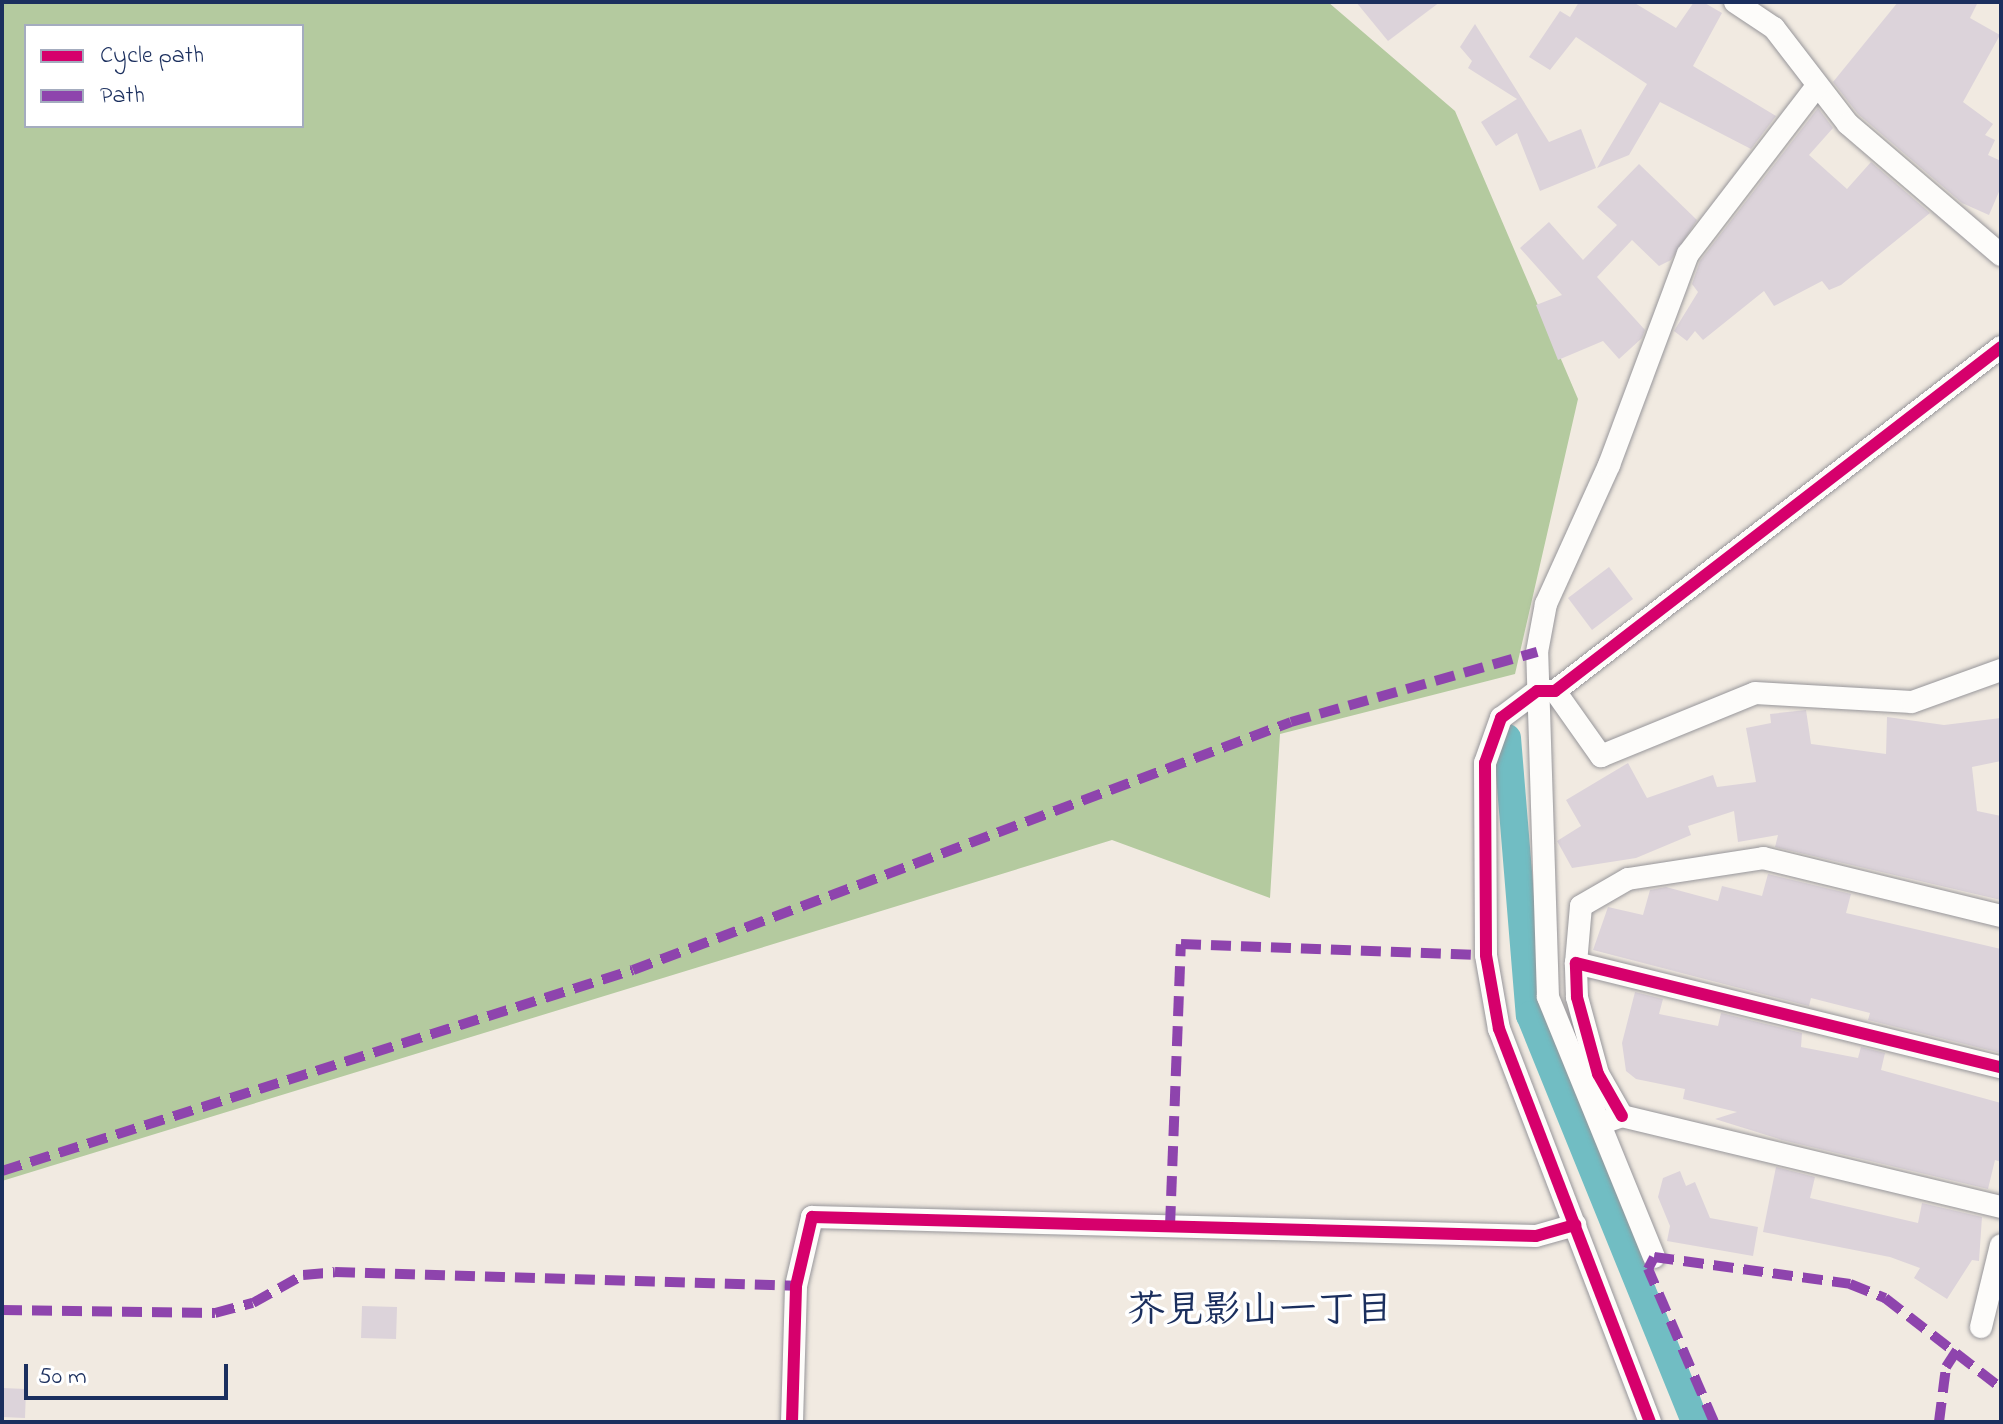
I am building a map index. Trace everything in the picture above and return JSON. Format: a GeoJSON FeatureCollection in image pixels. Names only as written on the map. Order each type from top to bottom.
{"type":"FeatureCollection","features":[{"type":"Feature","properties":{"kind":"street"},"geometry":{"type":"LineString","coordinates":[[1735,2],[1774,28],[1848,124],[2001,255]]}},
{"type":"Feature","properties":{"kind":"street"},"geometry":{"type":"LineString","coordinates":[[1654,1257],[1548,997],[1546,604],[1609,465],[1688,254],[1817,86]]}},
{"type":"Feature","properties":{"kind":"street"},"geometry":{"type":"LineString","coordinates":[[1650,1422],[1499,1029],[1486,955],[1485,763],[1501,718],[1546,691],[2001,347]]}},
{"type":"Feature","properties":{"kind":"street"},"geometry":{"type":"LineString","coordinates":[[1546,691],[1601,756],[1755,693],[1912,702],[2001,670]]}},
{"type":"Feature","properties":{"kind":"street"},"geometry":{"type":"LineString","coordinates":[[1622,1116],[1598,1074],[1577,997],[1576,963],[1581,906],[1628,879],[1763,858],[2001,916]]}},
{"type":"Feature","properties":{"kind":"street"},"geometry":{"type":"LineString","coordinates":[[1576,963],[2001,1067]]}},
{"type":"Feature","properties":{"kind":"street"},"geometry":{"type":"LineString","coordinates":[[1598,1125],[1622,1116],[2001,1207]]}},
{"type":"Feature","properties":{"kind":"street"},"geometry":{"type":"LineString","coordinates":[[792,1422],[796,1286],[812,1217],[1536,1236],[1575,1225]]}},
{"type":"Feature","properties":{"kind":"street"},"geometry":{"type":"LineString","coordinates":[[1981,1327],[2001,1245]]}},
{"type":"Feature","properties":{"kind":"green space"},"geometry":{"type":"Polygon","coordinates":[[[2,2],[1328,2],[1455,111],[1578,399],[1515,674],[1280,734],[1270,898],[1112,840],[2,1181],[2,2]]]}},
{"type":"Feature","properties":{"kind":"building"},"geometry":{"type":"Polygon","coordinates":[[[1356,2],[1440,2],[1388,41],[1356,2]]]}},
{"type":"Feature","properties":{"kind":"building"},"geometry":{"type":"Polygon","coordinates":[[[1579,2],[1633,2],[1676,28],[1694,2],[1703,2],[1722,13],[1693,66],[1776,116],[1751,149],[1660,102],[1629,155],[1597,168],[1647,84],[1576,37],[1550,70],[1529,57],[1560,11],[1570,17],[1579,2]]]}},
{"type":"Feature","properties":{"kind":"building"},"geometry":{"type":"Polygon","coordinates":[[[1898,2],[1978,2],[1970,18],[2000,35],[1963,102],[1993,124],[1985,135],[1995,140],[1988,155],[2001,161],[2001,187],[1989,215],[1962,203],[1858,114],[1833,82],[1898,2]]]}},
{"type":"Feature","properties":{"kind":"building"},"geometry":{"type":"Polygon","coordinates":[[[1475,24],[1549,142],[1581,129],[1596,168],[1540,191],[1517,133],[1496,146],[1481,122],[1517,99],[1468,68],[1472,61],[1460,47],[1475,24]]]}},
{"type":"Feature","properties":{"kind":"building"},"geometry":{"type":"Polygon","coordinates":[[[1818,108],[1833,128],[1809,155],[1847,189],[1871,162],[1930,213],[1841,285],[1829,290],[1822,281],[1774,306],[1764,291],[1703,340],[1695,331],[1687,341],[1674,331],[1698,292],[1692,284],[1700,261],[1818,108]]]}},
{"type":"Feature","properties":{"kind":"building"},"geometry":{"type":"Polygon","coordinates":[[[1639,164],[1697,220],[1671,260],[1659,266],[1632,240],[1597,277],[1645,330],[1642,338],[1619,359],[1603,341],[1558,360],[1536,305],[1562,295],[1520,248],[1549,222],[1583,260],[1617,225],[1597,207],[1639,164]]]}},
{"type":"Feature","properties":{"kind":"building"},"geometry":{"type":"Polygon","coordinates":[[[1609,567],[1633,599],[1592,630],[1568,598],[1609,567]]]}},
{"type":"Feature","properties":{"kind":"building"},"geometry":{"type":"Polygon","coordinates":[[[1806,710],[1811,744],[1886,754],[1887,717],[1944,725],[2001,718],[2001,761],[1972,767],[1977,811],[2001,816],[2001,900],[1775,847],[1778,835],[1738,842],[1734,811],[1688,826],[1691,835],[1636,858],[1572,868],[1557,841],[1581,826],[1566,800],[1628,763],[1647,798],[1713,775],[1717,787],[1756,782],[1746,728],[1771,723],[1770,714],[1806,710]]]}},
{"type":"Feature","properties":{"kind":"building"},"geometry":{"type":"Polygon","coordinates":[[[1768,874],[1851,894],[1846,913],[2001,949],[2001,1053],[1868,1020],[1870,1013],[1811,998],[1809,1006],[1593,950],[1608,907],[1643,915],[1650,890],[1666,887],[1718,901],[1722,886],[1762,896],[1768,874]]]}},
{"type":"Feature","properties":{"kind":"building"},"geometry":{"type":"Polygon","coordinates":[[[1635,992],[1663,999],[1659,1014],[1718,1026],[1721,1013],[1802,1033],[1801,1047],[1858,1058],[1861,1047],[1885,1053],[1881,1070],[2001,1103],[2001,1162],[1995,1160],[1988,1189],[1782,1140],[1715,1119],[1737,1112],[1683,1099],[1685,1089],[1636,1079],[1626,1071],[1622,1043],[1635,992]]]}},
{"type":"Feature","properties":{"kind":"building"},"geometry":{"type":"Polygon","coordinates":[[[1776,1167],[1815,1177],[1810,1198],[1918,1223],[1922,1203],[1982,1217],[1979,1261],[1972,1260],[1947,1299],[1914,1278],[1920,1268],[1890,1257],[1763,1232],[1776,1167]]]}},
{"type":"Feature","properties":{"kind":"building"},"geometry":{"type":"Polygon","coordinates":[[[1680,1171],[1686,1186],[1695,1182],[1710,1218],[1758,1227],[1753,1256],[1667,1241],[1670,1226],[1658,1197],[1663,1178],[1680,1171]]]}},
{"type":"Feature","properties":{"kind":"building"},"geometry":{"type":"Polygon","coordinates":[[[362,1306],[397,1307],[396,1339],[361,1338],[362,1306]]]}},
{"type":"Feature","properties":{"kind":"building"},"geometry":{"type":"Polygon","coordinates":[[[2,1388],[26,1389],[25,1418],[2,1417],[2,1388]]]}},
{"type":"Feature","properties":{"kind":"waterway"},"geometry":{"type":"LineString","coordinates":[[1507,738],[1530,1015],[1695,1422]]}},
{"type":"Feature","properties":{"kind":"marked path"},"geometry":{"type":"LineString","coordinates":[[2,1171],[633,970],[1291,722],[1537,652]]}},
{"type":"Feature","properties":{"kind":"marked path"},"geometry":{"type":"LineString","coordinates":[[1170,1226],[1181,944],[1486,955]]}},
{"type":"Feature","properties":{"kind":"marked path"},"geometry":{"type":"LineString","coordinates":[[1714,1422],[1648,1269],[1654,1257],[1850,1284],[1885,1298],[2001,1388]]}},
{"type":"Feature","properties":{"kind":"marked path"},"geometry":{"type":"LineString","coordinates":[[2,1310],[215,1313],[253,1303],[303,1275],[335,1272],[796,1286]]}},
{"type":"Feature","properties":{"kind":"marked path"},"geometry":{"type":"LineString","coordinates":[[1939,1422],[1946,1367],[1957,1350]]}},
{"type":"Feature","properties":{"kind":"cycle path"},"geometry":{"type":"LineString","coordinates":[[1650,1422],[1499,1029],[1486,955],[1485,763],[1501,718],[1537,691],[1555,691],[2001,347]]}},
{"type":"Feature","properties":{"kind":"cycle path"},"geometry":{"type":"LineString","coordinates":[[1622,1116],[1598,1074],[1577,997],[1576,963],[2001,1067]]}},
{"type":"Feature","properties":{"kind":"cycle path"},"geometry":{"type":"LineString","coordinates":[[792,1422],[796,1286],[812,1217],[1536,1236],[1575,1225]]}},
{"type":"Feature","properties":{"kind":"district","name":"芥見影山一丁目"},"geometry":{"type":"Point","coordinates":[1260,1313]}}]}
